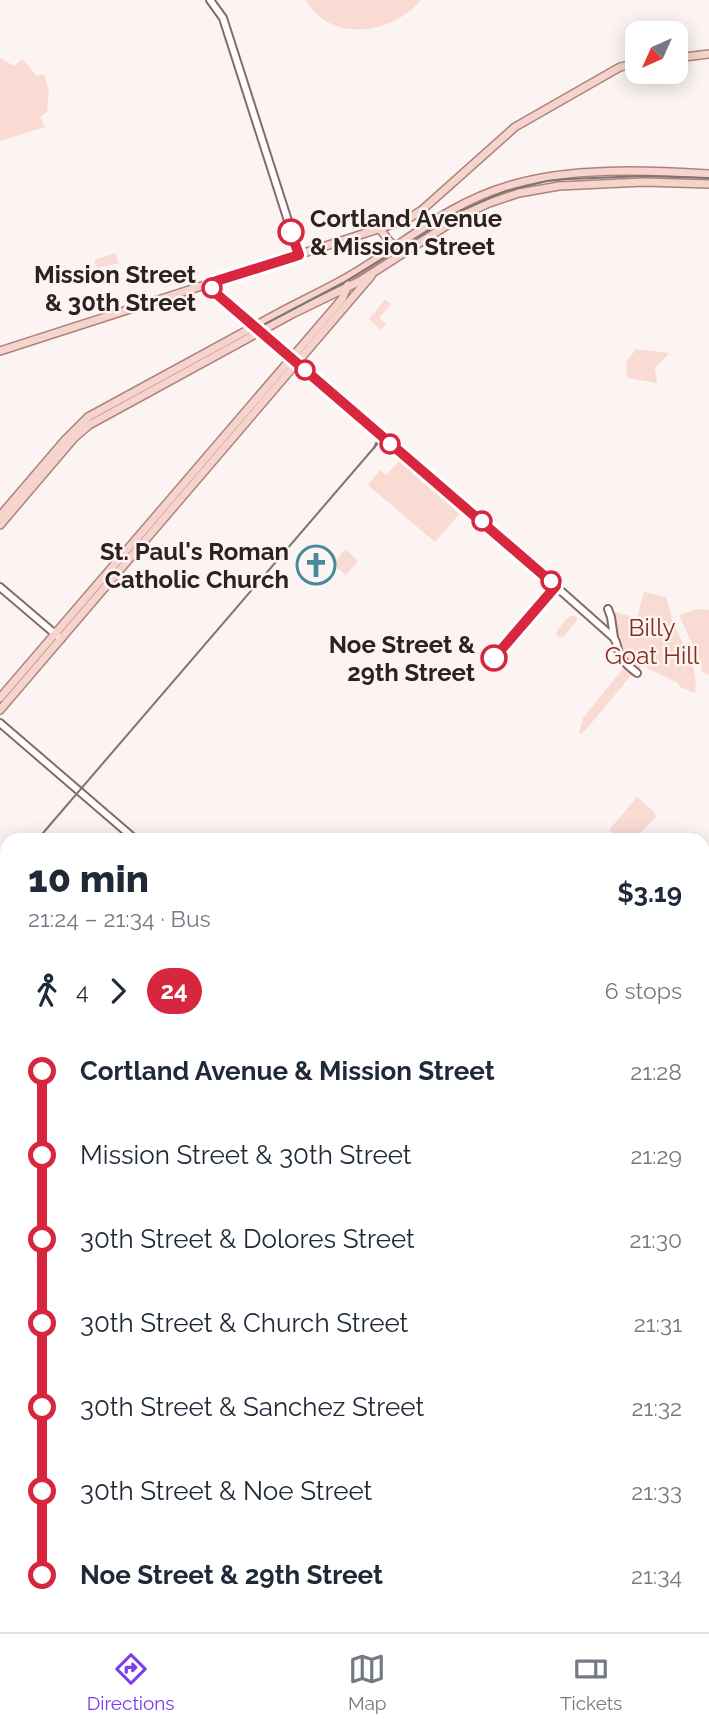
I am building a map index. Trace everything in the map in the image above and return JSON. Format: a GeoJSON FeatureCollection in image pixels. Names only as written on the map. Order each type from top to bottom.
{"type":"FeatureCollection","features":[{"type":"Feature","properties":{"kind":"main road"},"geometry":{"type":"LineString","coordinates":[[688,57],[709,54]]}},
{"type":"Feature","properties":{"kind":"main road"},"geometry":{"type":"LineString","coordinates":[[0,351],[406,220],[422,211],[514,127],[625,66]]}},
{"type":"Feature","properties":{"kind":"main road"},"geometry":{"type":"LineString","coordinates":[[0,516],[88,417],[257,329],[358,271],[466,202],[526,181],[558,176],[651,172],[709,174]]}},
{"type":"Feature","properties":{"kind":"main road"},"geometry":{"type":"LineString","coordinates":[[257,329],[347,287],[463,215],[519,193],[549,187],[591,184],[709,184]]}},
{"type":"Feature","properties":{"kind":"main road"},"geometry":{"type":"LineString","coordinates":[[383,228],[387,245],[383,254]]}},
{"type":"Feature","properties":{"kind":"main road"},"geometry":{"type":"LineString","coordinates":[[383,228],[396,245]]}},
{"type":"Feature","properties":{"kind":"main road"},"geometry":{"type":"LineString","coordinates":[[386,237],[404,253]]}},
{"type":"Feature","properties":{"kind":"main road"},"geometry":{"type":"LineString","coordinates":[[326,324],[358,271]]}},
{"type":"Feature","properties":{"kind":"main road"},"geometry":{"type":"LineString","coordinates":[[0,709],[58,636],[326,324],[374,272]]}},
{"type":"Feature","properties":{"kind":"main road"},"geometry":{"type":"LineString","coordinates":[[326,297],[331,302],[331,312]]}},
{"type":"Feature","properties":{"kind":"main road"},"geometry":{"type":"LineString","coordinates":[[0,525],[67,441]]}},
{"type":"Feature","properties":{"kind":"main road"},"geometry":{"type":"LineString","coordinates":[[0,698],[58,636]]}},
{"type":"Feature","properties":{"kind":"street"},"geometry":{"type":"LineString","coordinates":[[210,0],[223,18],[299,255]]}},
{"type":"Feature","properties":{"kind":"street"},"geometry":{"type":"LineString","coordinates":[[210,283],[212,290],[614,638],[625,663],[637,673]]}},
{"type":"Feature","properties":{"kind":"street"},"geometry":{"type":"LineString","coordinates":[[0,587],[58,636]]}},
{"type":"Feature","properties":{"kind":"street"},"geometry":{"type":"LineString","coordinates":[[608,609],[614,638]]}},
{"type":"Feature","properties":{"kind":"street"},"geometry":{"type":"LineString","coordinates":[[0,723],[128,833]]}},
{"type":"Feature","properties":{"kind":"green space"},"geometry":{"type":"Polygon","coordinates":[[[306,0],[421,0],[395,21],[362,29],[330,23],[317,14],[306,0]]]}},
{"type":"Feature","properties":{"kind":"green space"},"geometry":{"type":"Polygon","coordinates":[[[0,58],[14,66],[22,59],[37,76],[44,74],[49,91],[47,112],[40,117],[45,127],[0,141],[0,58]]]}},
{"type":"Feature","properties":{"kind":"green space"},"geometry":{"type":"Polygon","coordinates":[[[115,253],[119,263],[97,268],[94,260],[115,253]]]}},
{"type":"Feature","properties":{"kind":"green space"},"geometry":{"type":"Polygon","coordinates":[[[385,299],[391,304],[379,318],[386,324],[381,330],[369,319],[373,313],[378,317],[374,313],[385,299]]]}},
{"type":"Feature","properties":{"kind":"green space"},"geometry":{"type":"Polygon","coordinates":[[[636,349],[669,353],[655,368],[657,383],[627,378],[626,362],[636,349]]]}},
{"type":"Feature","properties":{"kind":"green space"},"geometry":{"type":"Polygon","coordinates":[[[400,460],[461,512],[435,542],[368,485],[380,470],[386,475],[400,460]]]}},
{"type":"Feature","properties":{"kind":"green space"},"geometry":{"type":"Polygon","coordinates":[[[345,549],[358,561],[346,575],[333,564],[345,549]]]}},
{"type":"Feature","properties":{"kind":"green space","name":"Billy Goat Hill"},"geometry":{"type":"Polygon","coordinates":[[[644,592],[666,597],[672,619],[695,673],[695,693],[643,666],[638,670],[626,658],[621,643],[614,638],[611,611],[637,618],[644,592]]]}},
{"type":"Feature","properties":{"kind":"green space"},"geometry":{"type":"Polygon","coordinates":[[[698,609],[709,610],[709,675],[702,672],[701,663],[679,615],[698,609]]]}},
{"type":"Feature","properties":{"kind":"green space"},"geometry":{"type":"Polygon","coordinates":[[[573,615],[578,619],[563,637],[558,637],[556,633],[566,619],[573,615]]]}},
{"type":"Feature","properties":{"kind":"green space"},"geometry":{"type":"Polygon","coordinates":[[[625,666],[633,673],[584,732],[579,734],[583,718],[625,666]]]}},
{"type":"Feature","properties":{"kind":"green space"},"geometry":{"type":"Polygon","coordinates":[[[637,797],[655,813],[656,817],[641,833],[612,833],[609,830],[637,797]]]}},
{"type":"Feature","properties":{"kind":"tram line"},"geometry":{"type":"LineString","coordinates":[[374,448],[378,439],[375,432],[265,337],[262,330],[265,324],[343,283],[460,211],[506,191],[547,181],[569,179],[644,176],[709,178]]}},
{"type":"Feature","properties":{"kind":"tram line"},"geometry":{"type":"LineString","coordinates":[[43,833],[378,443],[383,440],[388,442],[419,468]]}},
{"type":"Feature","properties":{"kind":"bus line","name":"24"},"geometry":{"type":"LineString","coordinates":[[291,232],[299,255],[210,283],[212,290],[556,586],[494,658]]}},
{"type":"Feature","properties":{"kind":"place","name":"Cortland Avenue & Mission Street"},"geometry":{"type":"Point","coordinates":[291,232]}},
{"type":"Feature","properties":{"kind":"place","name":"Mission Street & 30th Street"},"geometry":{"type":"Point","coordinates":[212,288]}},
{"type":"Feature","properties":{"kind":"place","name":"St. Paul's Roman Catholic Church"},"geometry":{"type":"Point","coordinates":[316,565]}},
{"type":"Feature","properties":{"kind":"place","name":"Noe Street & 29th Street"},"geometry":{"type":"Point","coordinates":[494,658]}}]}
